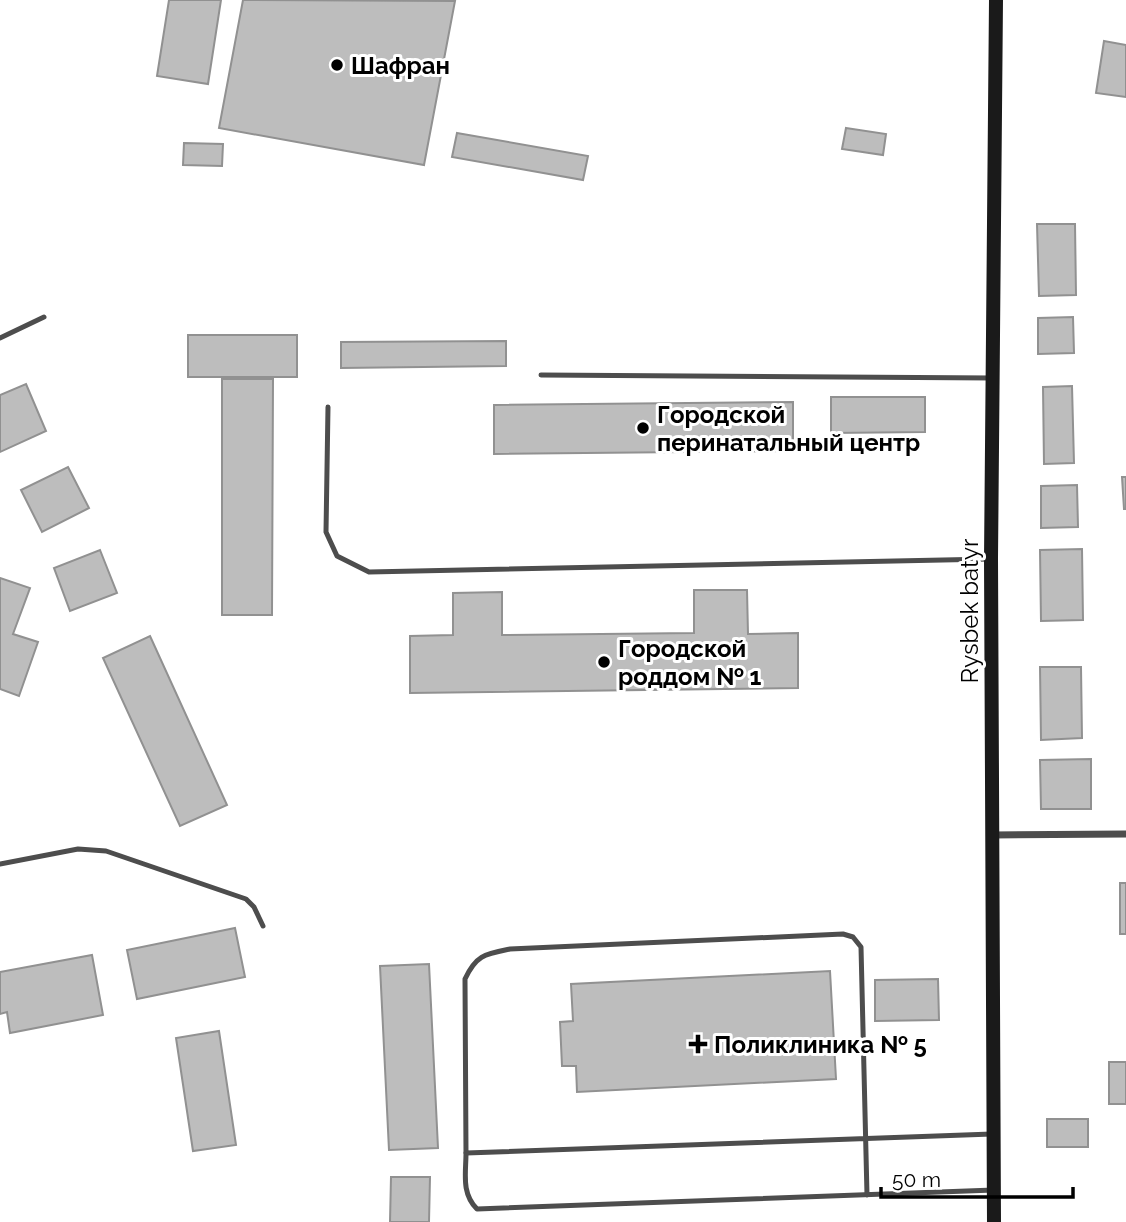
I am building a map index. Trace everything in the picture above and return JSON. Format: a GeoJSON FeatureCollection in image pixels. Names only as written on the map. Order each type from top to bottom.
{"type":"FeatureCollection","features":[{"type":"Feature","properties":{"kind":"street","name":"Rysbek batyr"},"geometry":{"type":"LineString","coordinates":[[994,1222],[991,559],[996,0]]}},
{"type":"Feature","properties":{"kind":"street"},"geometry":{"type":"LineString","coordinates":[[992,835],[1126,834]]}},
{"type":"Feature","properties":{"kind":"lane"},"geometry":{"type":"LineString","coordinates":[[0,338],[44,317]]}},
{"type":"Feature","properties":{"kind":"lane"},"geometry":{"type":"LineString","coordinates":[[541,375],[992,378]]}},
{"type":"Feature","properties":{"kind":"lane"},"geometry":{"type":"LineString","coordinates":[[328,407],[326,532],[337,556],[369,572],[991,559]]}},
{"type":"Feature","properties":{"kind":"lane"},"geometry":{"type":"LineString","coordinates":[[0,864],[78,849],[106,851],[246,899],[254,907],[263,926]]}},
{"type":"Feature","properties":{"kind":"lane"},"geometry":{"type":"LineString","coordinates":[[867,1195],[861,947],[853,937],[844,934],[510,949],[489,953],[472,963],[465,979],[466,1184],[469,1201],[477,1209],[867,1195],[994,1190]]}},
{"type":"Feature","properties":{"kind":"lane"},"geometry":{"type":"LineString","coordinates":[[466,1153],[994,1134]]}},
{"type":"Feature","properties":{"kind":"building"},"geometry":{"type":"Polygon","coordinates":[[[169,0],[221,0],[208,84],[157,76],[169,0]]]}},
{"type":"Feature","properties":{"kind":"building","name":"Шафран"},"geometry":{"type":"Polygon","coordinates":[[[243,0],[455,1],[424,165],[219,128],[243,0]]]}},
{"type":"Feature","properties":{"kind":"building"},"geometry":{"type":"Polygon","coordinates":[[[1104,41],[1126,45],[1126,97],[1096,93],[1104,41]]]}},
{"type":"Feature","properties":{"kind":"building"},"geometry":{"type":"Polygon","coordinates":[[[846,128],[886,134],[883,155],[842,149],[846,128]]]}},
{"type":"Feature","properties":{"kind":"building"},"geometry":{"type":"Polygon","coordinates":[[[457,133],[588,156],[583,180],[452,157],[457,133]]]}},
{"type":"Feature","properties":{"kind":"building"},"geometry":{"type":"Polygon","coordinates":[[[184,143],[223,144],[222,166],[183,165],[184,143]]]}},
{"type":"Feature","properties":{"kind":"building"},"geometry":{"type":"Polygon","coordinates":[[[1037,224],[1075,224],[1076,295],[1039,296],[1037,224]]]}},
{"type":"Feature","properties":{"kind":"building"},"geometry":{"type":"Polygon","coordinates":[[[1073,317],[1074,353],[1038,354],[1038,318],[1073,317]]]}},
{"type":"Feature","properties":{"kind":"building"},"geometry":{"type":"Polygon","coordinates":[[[188,335],[297,335],[297,377],[188,377],[188,335]]]}},
{"type":"Feature","properties":{"kind":"building"},"geometry":{"type":"Polygon","coordinates":[[[506,341],[506,366],[341,368],[341,342],[506,341]]]}},
{"type":"Feature","properties":{"kind":"building"},"geometry":{"type":"Polygon","coordinates":[[[222,379],[273,379],[272,615],[222,615],[222,379]]]}},
{"type":"Feature","properties":{"kind":"building"},"geometry":{"type":"Polygon","coordinates":[[[26,384],[46,431],[0,452],[0,395],[26,384]]]}},
{"type":"Feature","properties":{"kind":"building"},"geometry":{"type":"Polygon","coordinates":[[[1072,386],[1074,463],[1044,464],[1043,387],[1072,386]]]}},
{"type":"Feature","properties":{"kind":"building"},"geometry":{"type":"Polygon","coordinates":[[[831,397],[925,397],[925,432],[831,433],[831,397]]]}},
{"type":"Feature","properties":{"kind":"building","name":"Городской перинатальный центр"},"geometry":{"type":"Polygon","coordinates":[[[793,402],[793,451],[494,454],[494,405],[793,402]]]}},
{"type":"Feature","properties":{"kind":"building"},"geometry":{"type":"Polygon","coordinates":[[[68,467],[89,508],[42,532],[21,490],[68,467]]]}},
{"type":"Feature","properties":{"kind":"building"},"geometry":{"type":"Polygon","coordinates":[[[1122,477],[1126,477],[1126,509],[1124,509],[1122,477]]]}},
{"type":"Feature","properties":{"kind":"building"},"geometry":{"type":"Polygon","coordinates":[[[1077,485],[1078,527],[1041,528],[1041,486],[1077,485]]]}},
{"type":"Feature","properties":{"kind":"building"},"geometry":{"type":"Polygon","coordinates":[[[1082,549],[1083,620],[1041,621],[1040,550],[1082,549]]]}},
{"type":"Feature","properties":{"kind":"building"},"geometry":{"type":"Polygon","coordinates":[[[100,550],[117,593],[70,611],[54,568],[100,550]]]}},
{"type":"Feature","properties":{"kind":"building"},"geometry":{"type":"Polygon","coordinates":[[[0,578],[30,588],[13,634],[38,642],[19,696],[0,689],[0,578]]]}},
{"type":"Feature","properties":{"kind":"building","name":"Городской роддом № 1"},"geometry":{"type":"Polygon","coordinates":[[[694,590],[747,590],[748,634],[798,633],[798,688],[410,693],[410,636],[453,635],[453,593],[502,592],[502,635],[694,633],[694,590]]]}},
{"type":"Feature","properties":{"kind":"building"},"geometry":{"type":"Polygon","coordinates":[[[150,636],[227,805],[180,826],[103,658],[150,636]]]}},
{"type":"Feature","properties":{"kind":"building"},"geometry":{"type":"Polygon","coordinates":[[[1040,667],[1081,667],[1082,738],[1041,740],[1040,667]]]}},
{"type":"Feature","properties":{"kind":"building"},"geometry":{"type":"Polygon","coordinates":[[[1091,759],[1091,809],[1041,809],[1040,760],[1091,759]]]}},
{"type":"Feature","properties":{"kind":"building"},"geometry":{"type":"Polygon","coordinates":[[[1120,883],[1126,883],[1126,934],[1120,934],[1120,883]]]}},
{"type":"Feature","properties":{"kind":"building"},"geometry":{"type":"Polygon","coordinates":[[[235,928],[245,977],[137,999],[127,950],[235,928]]]}},
{"type":"Feature","properties":{"kind":"building"},"geometry":{"type":"Polygon","coordinates":[[[92,955],[103,1015],[10,1033],[7,1012],[0,1014],[0,972],[92,955]]]}},
{"type":"Feature","properties":{"kind":"building"},"geometry":{"type":"Polygon","coordinates":[[[429,964],[438,1148],[389,1150],[380,966],[429,964]]]}},
{"type":"Feature","properties":{"kind":"building","name":"Поликлиника № 5"},"geometry":{"type":"Polygon","coordinates":[[[830,971],[836,1079],[577,1092],[576,1066],[562,1066],[560,1022],[573,1021],[571,984],[830,971]]]}},
{"type":"Feature","properties":{"kind":"building"},"geometry":{"type":"Polygon","coordinates":[[[938,979],[939,1020],[875,1021],[875,980],[938,979]]]}},
{"type":"Feature","properties":{"kind":"building"},"geometry":{"type":"Polygon","coordinates":[[[219,1031],[236,1145],[193,1151],[176,1038],[219,1031]]]}},
{"type":"Feature","properties":{"kind":"building"},"geometry":{"type":"Polygon","coordinates":[[[1109,1062],[1126,1062],[1126,1104],[1109,1104],[1109,1062]]]}},
{"type":"Feature","properties":{"kind":"building"},"geometry":{"type":"Polygon","coordinates":[[[1047,1119],[1088,1119],[1088,1147],[1047,1147],[1047,1119]]]}},
{"type":"Feature","properties":{"kind":"building"},"geometry":{"type":"Polygon","coordinates":[[[391,1177],[430,1177],[429,1222],[390,1222],[391,1177]]]}},
{"type":"Feature","properties":{"kind":"place","name":"Шафран"},"geometry":{"type":"Point","coordinates":[337,65]}},
{"type":"Feature","properties":{"kind":"place","name":"Городской перинатальный центр"},"geometry":{"type":"Point","coordinates":[643,428]}},
{"type":"Feature","properties":{"kind":"place","name":"Городской роддом № 1"},"geometry":{"type":"Point","coordinates":[604,662]}},
{"type":"Feature","properties":{"kind":"place","name":"Поликлиника № 5"},"geometry":{"type":"Point","coordinates":[698,1044]}}]}
